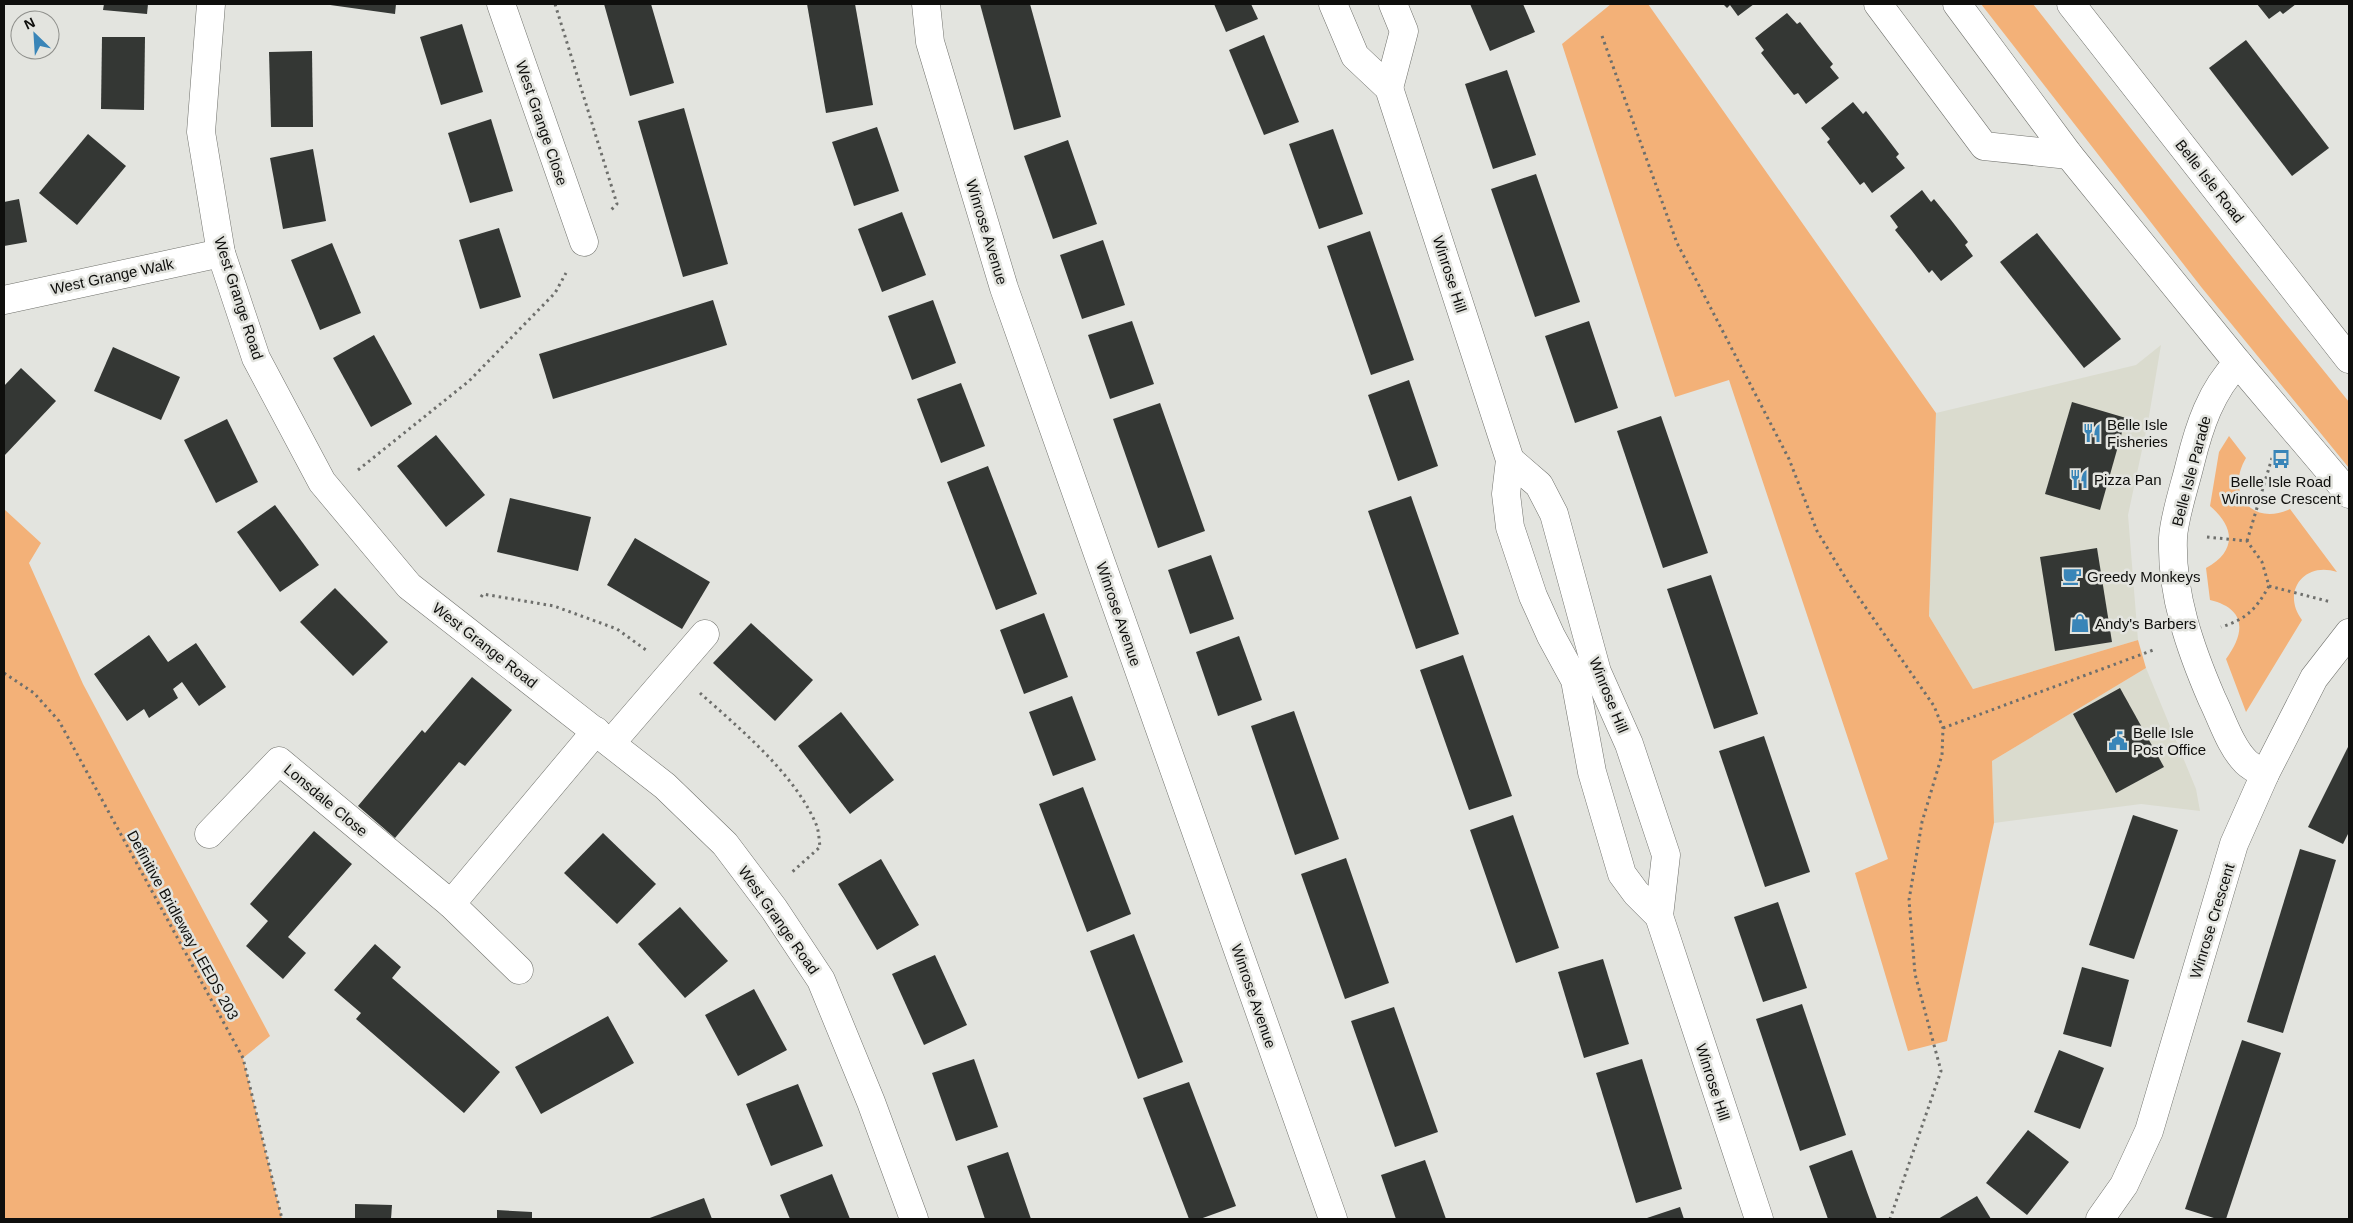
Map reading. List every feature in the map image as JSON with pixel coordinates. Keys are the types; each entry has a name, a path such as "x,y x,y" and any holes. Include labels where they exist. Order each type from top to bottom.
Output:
{"street":[{"name":"West Grange Road","path":"211,4 201,132 221,253 256,358 322,482 409,586 665,786 725,844 774,909 820,980 871,1102 914,1219"},
{"name":"West Grange Close","path":"501,4 584,242"},
{"name":"Winrose Avenue","path":"926,4 930,42 1004,288 1333,1219"},
{"name":"Winrose Hill","path":"1334,4 1356,56 1389,88 1510,460 1506,494 1510,528 1533,596 1551,636 1586,676 1629,744 1666,855 1659,916 1759,1219"},
{"path":"1389,88 1404,31 1393,4"},
{"path":"1878,4 1984,146 2069,155"},
{"path":"1957,4 2069,155 2284,418 2349,494"},
{"name":"Belle Isle Road","path":"2072,4 2349,359"},
{"name":"West Grange Walk","path":"4,300 221,253"},
{"name":"Belle Isle Parade","path":"2238,362 2224,377 2211,399 2194,446 2173,536 2176,592 2188,637 2232,743 2246,763 2266,774"},
{"name":"Winrose Hill","path":"1510,460 1539,485 1554,514 1586,676 1592,772 1622,874 1636,893 1659,916"},
{"name":"Winrose Crescent","path":"2100,1219 2124,1185 2149,1131 2234,844 2266,774 2314,678 2349,633"},
{"path":"451,904 603,737 705,634"},
{"name":"Lonsdale Close","path":"209,834 279,761 451,904 519,970"}],"path":[{"path":"330,492 469,381 555,293 584,242 617,204 555,4"},
{"path":"1602,36 1677,243 1788,459 1817,531 1848,582 1934,706 1944,728 1942,755 1922,822 1909,900 1915,974 1941,1071 1890,1219"},
{"path":"2247,542 2284,418"},
{"path":"1944,728 2188,637 2238,621 2258,606 2269,586 2262,562 2247,542 2218,536 2173,536"},
{"path":"2269,586 2340,604"},
{"name":"Definitive Bridleway LEEDS 203","path":"4,673 34,693 59,721 242,1058 282,1219"}],"shaded area":[{"path":"1611,4 1648,4 1936,413 1929,616 1973,689 2138,640 2146,668 1992,761 1994,823 1947,1041 1908,1051 1855,873 1888,859 1729,380 1675,397 1562,44"},
{"path":"1981,4 2033,4 2349,402 2349,468 2202,288"},
{"path":"2161,345 2148,422 2128,515 2138,640 1973,689 1929,616 1936,413 2136,365"},
{"path":"2229,436 2246,458 2240,471 2239,483 2241,494 2246,503 2254,510 2264,514 2290,509 2337,572 2315,571 2299,581 2294,599 2296,609 2302,620 2246,712 2226,659 2237,640 2239,623 2231,609 2210,600 2206,568 2223,554 2229,539 2228,530 2224,522 2210,506 2219,452"},
{"path":"4,509 41,543 29,563 83,684 270,1036 243,1058 282,1219 4,1219"},
{"path":"2146,668 2196,789 2200,811 2141,804 1994,823 1992,761"}],"building":[{"path":"104,4 148,4 147,14 103,10"},
{"path":"323,4 396,4 395,14"},
{"path":"604,4 651,4 674,83 630,96"},
{"path":"807,4 855,4 873,105 826,113"},
{"path":"980,4 1030,4 1061,117 1014,130"},
{"path":"1214,4 1251,4 1258,19 1226,32"},
{"path":"1470,4 1523,4 1535,32 1490,51"},
{"path":"1723,4 1754,4 1738,16 1730,5 1727,8"},
{"path":"2257,4 2296,4 2283,14 2280,11 2269,19"},
{"path":"1787,13 1797,24 1800,22 1833,64 1830,67 1839,78 1806,104 1798,93 1794,95 1761,53 1764,50 1755,38"},
{"path":"462,24 483,92 441,105 420,37"},
{"path":"1264,35 1299,122 1264,135 1229,50"},
{"path":"102,37 145,37 144,110 101,109"},
{"path":"2246,40 2329,148 2292,176 2209,68"},
{"path":"312,51 313,127 271,127 269,52"},
{"path":"1507,70 1536,155 1493,169 1465,84"},
{"path":"1853,102 1863,114 1866,111 1899,154 1896,157 1905,168 1872,193 1864,182 1860,185 1827,142 1830,139 1821,128"},
{"path":"684,108 728,264 683,277 638,121"},
{"path":"491,119 513,191 470,203 448,133"},
{"path":"877,127 899,191 854,206 832,142"},
{"path":"1333,129 1363,214 1319,229 1289,144"},
{"path":"88,134 126,166 77,225 39,193"},
{"path":"1068,140 1097,224 1053,239 1024,156"},
{"path":"313,149 326,221 283,229 270,158"},
{"path":"1536,174 1580,302 1535,317 1491,189"},
{"path":"1922,190 1931,202 1934,199 1968,242 1965,245 1973,256 1941,281 1932,270 1929,273 1895,230 1898,227 1890,216"},
{"path":"19,199 27,242 4,246 4,202"},
{"path":"902,212 926,275 882,292 858,229"},
{"path":"499,228 521,297 480,309 459,240"},
{"path":"1370,231 1414,360 1371,375 1327,246"},
{"path":"2037,233 2121,339 2084,368 2000,262"},
{"path":"1103,240 1125,305 1082,319 1060,255"},
{"path":"332,243 361,313 320,330 291,260"},
{"path":"713,300 727,345 553,399 539,354"},
{"path":"933,300 956,363 912,380 888,316"},
{"path":"1132,321 1154,384 1110,399 1088,335"},
{"path":"1589,321 1618,408 1575,423 1545,336"},
{"path":"374,335 412,404 371,427 333,358"},
{"path":"113,347 180,377 161,420 94,391"},
{"path":"21,368 56,401 4,456 4,386"},
{"path":"1409,380 1438,466 1398,481 1368,395"},
{"path":"961,383 985,446 941,463 917,399"},
{"path":"2072,402 2126,418 2100,510 2045,494"},
{"path":"1160,403 1205,531 1158,548 1113,419"},
{"path":"1661,416 1708,553 1663,568 1617,431"},
{"path":"227,419 258,482 216,503 184,440"},
{"path":"436,435 485,495 446,527 397,466"},
{"path":"988,466 1037,594 996,610 947,482"},
{"path":"1411,496 1459,634 1416,649 1368,511"},
{"path":"510,498 591,517 578,571 497,552"},
{"path":"275,505 319,565 280,592 237,532"},
{"path":"635,538 710,582 682,629 607,585"},
{"path":"2097,548 2112,642 2055,651 2040,557"},
{"path":"1211,555 1234,619 1190,634 1168,570"},
{"path":"1711,575 1758,714 1714,729 1667,589"},
{"path":"335,588 388,642 353,676 300,622"},
{"path":"1044,613 1068,677 1024,694 1000,630"},
{"path":"751,623 813,680 775,721 713,663"},
{"path":"149,635 168,662 196,643 226,687 199,706 182,682 173,689 178,698 149,718 144,709 127,721 94,674"},
{"path":"1239,636 1262,700 1218,716 1196,652"},
{"path":"1463,655 1512,796 1469,810 1420,670"},
{"path":"472,677 512,710 465,766 459,762 395,838 358,806 422,730 425,733"},
{"name":"Belle Isle Post Office","path":"2120,688 2164,767 2116,793 2073,714"},
{"path":"1072,696 1096,760 1053,776 1029,712"},
{"path":"1294,711 1339,839 1295,855 1251,726"},
{"path":"841,712 894,780 850,814 798,746"},
{"path":"1764,736 1810,872 1765,887 1719,751"},
{"path":"2348,747 2349,832 2343,844 2308,827"},
{"path":"1083,787 1131,914 1087,932 1039,804"},
{"path":"1513,815 1559,948 1516,963 1470,830"},
{"path":"2133,815 2178,830 2134,959 2089,945"},
{"path":"314,831 352,864 288,937 306,953 283,979 246,946 268,921 250,904"},
{"path":"603,833 656,884 617,924 564,873"},
{"path":"2300,849 2336,860 2283,1033 2247,1022"},
{"path":"1346,858 1389,983 1345,999 1301,874"},
{"path":"881,859 919,925 877,950 838,884"},
{"path":"1778,902 1807,988 1763,1002 1734,917"},
{"path":"680,907 728,961 685,998 638,944"},
{"path":"1134,934 1183,1062 1138,1079 1090,951"},
{"path":"375,944 401,967 392,978 500,1072 464,1113 356,1019 361,1013 334,990"},
{"path":"935,955 967,1025 924,1045 892,974"},
{"path":"1603,959 1629,1044 1584,1058 1558,972"},
{"path":"2082,967 2129,980 2111,1047 2063,1034"},
{"path":"754,989 787,1050 738,1076 705,1015"},
{"path":"1802,1004 1846,1135 1800,1151 1756,1019"},
{"path":"1394,1007 1438,1132 1395,1147 1351,1021"},
{"path":"608,1016 634,1063 541,1114 515,1067"},
{"path":"2242,1040 2281,1053 2226,1219 2217,1219 2185,1209"},
{"path":"2059,1050 2104,1068 2080,1129 2034,1112"},
{"path":"974,1059 998,1127 956,1141 932,1073"},
{"path":"1642,1059 1682,1189 1636,1203 1596,1073"},
{"path":"1189,1082 1236,1206 1200,1219 1189,1219 1143,1098"},
{"path":"798,1084 823,1146 771,1166 746,1104"},
{"path":"2028,1130 2069,1162 2027,1215 1986,1183"},
{"path":"1852,1150 1877,1219 1828,1219 1809,1166"},
{"path":"1008,1152 1031,1219 985,1219 967,1166"},
{"path":"1425,1160 1446,1219 1396,1219 1381,1175"},
{"path":"832,1174 850,1219 790,1219 780,1195"},
{"path":"1977,1196 1991,1219 1938,1219"},
{"path":"704,1198 712,1219 647,1219"},
{"path":"355,1204 392,1205 391,1219 355,1219"},
{"path":"1680,1207 1684,1219 1644,1219"},
{"path":"497,1210 532,1212 532,1219 497,1219"}],"place":[{"name":"Belle Isle Fisheries","path":"2092,433"},
{"name":"Belle Isle Road Winrose Crescent","path":"2281,459"},
{"name":"Pizza Pan","path":"2079,479"},
{"name":"Greedy Monkeys","path":"2072,576"},
{"name":"Andy's Barbers","path":"2080,623"},
{"name":"Belle Isle Post Office","path":"2118,741"}]}
